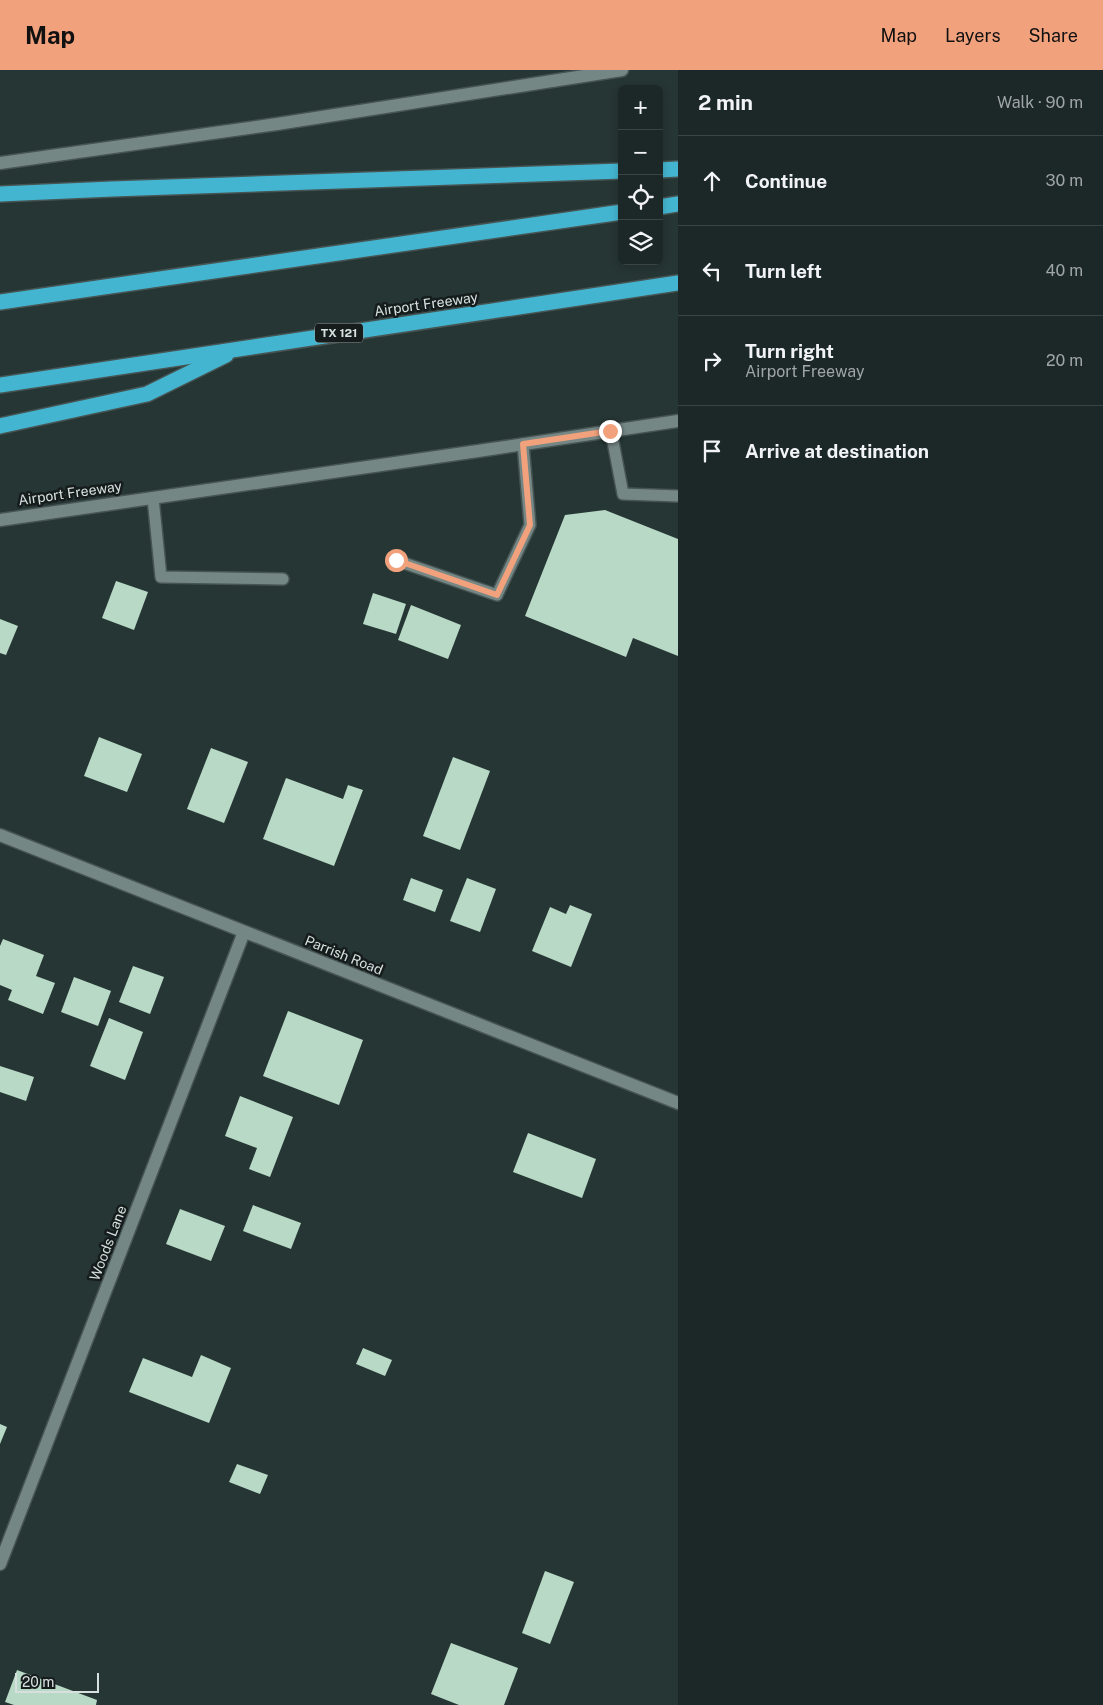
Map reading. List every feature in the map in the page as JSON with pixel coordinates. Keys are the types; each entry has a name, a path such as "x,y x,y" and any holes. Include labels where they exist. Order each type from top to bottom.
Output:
{"highway":[{"path":"663,170 678,169"},
{"path":"0,194 121,188 618,171"},
{"path":"663,206 678,204"},
{"path":"0,302 618,213"},
{"name":"Airport Freeway","path":"0,385 678,283"},
{"path":"0,426 147,394 240,348"}],"street":[{"path":"0,163 277,124 622,70"},
{"name":"Airport Freeway","path":"0,520 678,421"},
{"name":"Parrish Road","path":"0,835 678,1103"},
{"name":"Woods Lane","path":"0,1564 244,932"}],"lane":[{"path":"610,431 623,494 678,496"},
{"path":"396,560 497,595 530,525 523,444"},
{"path":"153,498 161,577 283,579"}],"building":[{"path":"605,510 678,539 678,656 633,638 626,657 525,616 565,515"},
{"path":"116,581 148,592 134,630 102,618"},
{"path":"373,593 406,604 396,634 363,624"},
{"path":"411,605 461,625 448,659 398,640"},
{"path":"0,619 18,626 6,655 0,653"},
{"path":"99,737 142,754 127,792 84,776"},
{"path":"211,748 248,762 224,823 187,809"},
{"path":"453,757 490,771 460,850 423,836"},
{"path":"286,778 343,799 348,785 363,790 334,866 263,839"},
{"path":"411,878 443,890 435,912 403,900"},
{"path":"467,878 496,889 480,932 450,921"},
{"path":"570,905 592,914 571,967 532,951 550,907 566,914"},
{"path":"3,939 44,955 36,976 55,983 43,1014 8,1000 12,990 0,985 0,946"},
{"path":"133,966 164,977 150,1014 119,1002"},
{"path":"74,977 111,991 98,1026 61,1012"},
{"path":"288,1011 363,1040 339,1105 263,1076"},
{"path":"109,1018 143,1032 125,1080 90,1066"},
{"path":"0,1066 34,1077 26,1101 0,1092"},
{"path":"240,1096 293,1117 270,1177 249,1169 257,1148 225,1136"},
{"path":"528,1133 596,1159 582,1198 513,1172"},
{"path":"253,1205 301,1223 291,1249 243,1231"},
{"path":"180,1209 225,1226 211,1261 166,1244"},
{"path":"363,1348 392,1360 385,1376 356,1364"},
{"path":"201,1355 231,1368 209,1423 129,1392 143,1358 192,1377"},
{"path":"0,1424 7,1427 0,1444"},
{"path":"237,1464 268,1475 260,1494 229,1482"},
{"path":"545,1571 574,1582 550,1644 522,1633"},
{"path":"451,1643 518,1668 504,1705 459,1705 431,1694"},
{"path":"17,1670 97,1700 96,1705 14,1705 5,1702"}],"route":[{"path":"396,560 497,595 530,525 523,444 610,431"}]}
